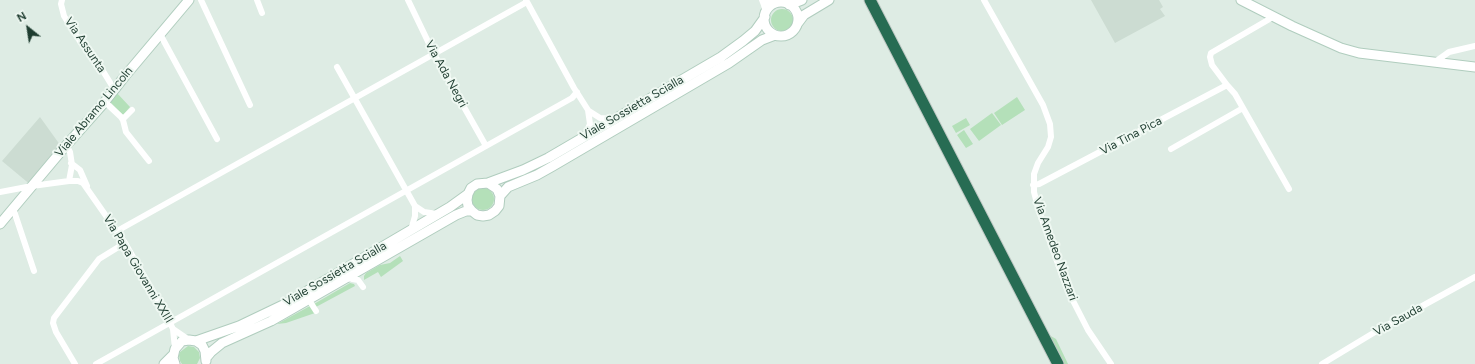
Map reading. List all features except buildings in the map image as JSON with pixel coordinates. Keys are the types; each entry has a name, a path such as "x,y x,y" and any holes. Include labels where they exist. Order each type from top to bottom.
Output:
{"highway":[{"path":"870,0 1058,364"}],"street":[{"name":"Via Assunta","path":"62,0 61,4 67,22 81,43 95,58 114,89"},
{"name":"Viale Abramo Lincoln","path":"0,224 66,145 105,102 114,89 189,0"},
{"path":"201,0 250,105"},
{"path":"257,0 262,13"},
{"name":"Via Ada Negri","path":"408,0 434,54 486,146"},
{"path":"762,0 776,4 782,3 789,5 796,12 798,23"},
{"path":"762,0 764,5 765,23 768,29 775,35"},
{"path":"789,5 802,0"},
{"name":"Viale Sossietta Scialla","path":"205,361 211,352 222,343 272,321 456,215 466,211 472,211 477,215 483,216 492,213 499,206 500,196 508,187 537,175 553,166 728,64 762,40 775,35 781,36 790,33 795,29 804,15 829,0"},
{"name":"Via Amedeo Nazzari","path":"984,0 1043,105 1050,124 1051,137 1048,147 1038,162 1034,174 1033,185 1039,211 1067,290 1088,330 1111,364"},
{"path":"1241,0 1274,17 1347,50 1434,63 1475,67"},
{"path":"117,231 526,1 588,110 590,124 585,136"},
{"name":"Viale Sossietta Scialla","path":"164,364 182,341 193,340 239,326 274,309 438,214 468,194 474,185 488,183 532,166 732,50 755,30 770,8 776,4"},
{"path":"1274,17 1211,53 1210,57 1212,65 1235,94 1289,189"},
{"path":"160,34 218,139"},
{"path":"1434,63 1449,52 1475,46"},
{"path":"337,67 415,206 424,212 438,214"},
{"name":"Via Tina Pica","path":"1033,185 1039,184 1227,85"},
{"path":"96,364 572,98 577,92"},
{"path":"105,102 123,119 126,132 149,161"},
{"path":"1171,148 1243,108"},
{"path":"123,119 132,110"},
{"path":"588,110 600,118 613,119"},
{"path":"0,192 32,186 69,182 72,163 70,152 66,145"},
{"name":"Via Papa Giovanni XXIII","path":"72,163 80,170 89,190"},
{"name":"Via Papa Giovanni XXIII","path":"69,182 78,181 83,183 126,244 173,329 174,352"},
{"path":"488,183 497,189 500,196"},
{"path":"468,194 467,203 472,211"},
{"path":"411,230 415,216 415,206"},
{"path":"13,208 34,271"},
{"path":"75,364 56,332 53,323 54,318 99,259 126,244"},
{"path":"347,278 355,279 362,285 359,276 362,269"},
{"name":"Via Sauda","path":"1322,364 1375,332 1475,277"},
{"path":"309,300 315,310"},
{"name":"Via Papa Giovanni XXIII","path":"173,329 193,340"},
{"name":"Viale Sossietta Scialla","path":"193,340 204,348 205,361"},
{"path":"174,352 175,364"}],"shaded area":[{"path":"1091,0 1159,0 1163,7 1160,9 1165,16 1115,43"},
{"path":"40,117 63,149 32,186 2,161"}],"green space":[{"path":"782,9 790,12 793,20 790,28 782,31 774,28 771,20 774,12"},
{"path":"117,93 130,107 123,115 110,102"},
{"path":"1017,97 1025,110 1002,125 994,113"},
{"path":"992,113 1001,125 979,141 970,129"},
{"path":"966,118 970,125 956,133 952,126"},
{"path":"964,130 973,144 966,148 957,135"},
{"path":"483,188 487,189 493,195 493,203 487,209 483,210 479,209 473,203 472,199 473,195 479,189"},
{"path":"400,256 403,261 381,277 378,272 364,280 366,273 380,265 390,263"},
{"path":"350,283 354,284 355,286 316,307 314,304"},
{"path":"310,306 315,313 286,323 277,324"},
{"path":"1049,335 1056,339 1068,364 1064,364"},
{"path":"188,346 194,347 199,352 200,358 197,364 182,364 180,361 180,352"}]}
